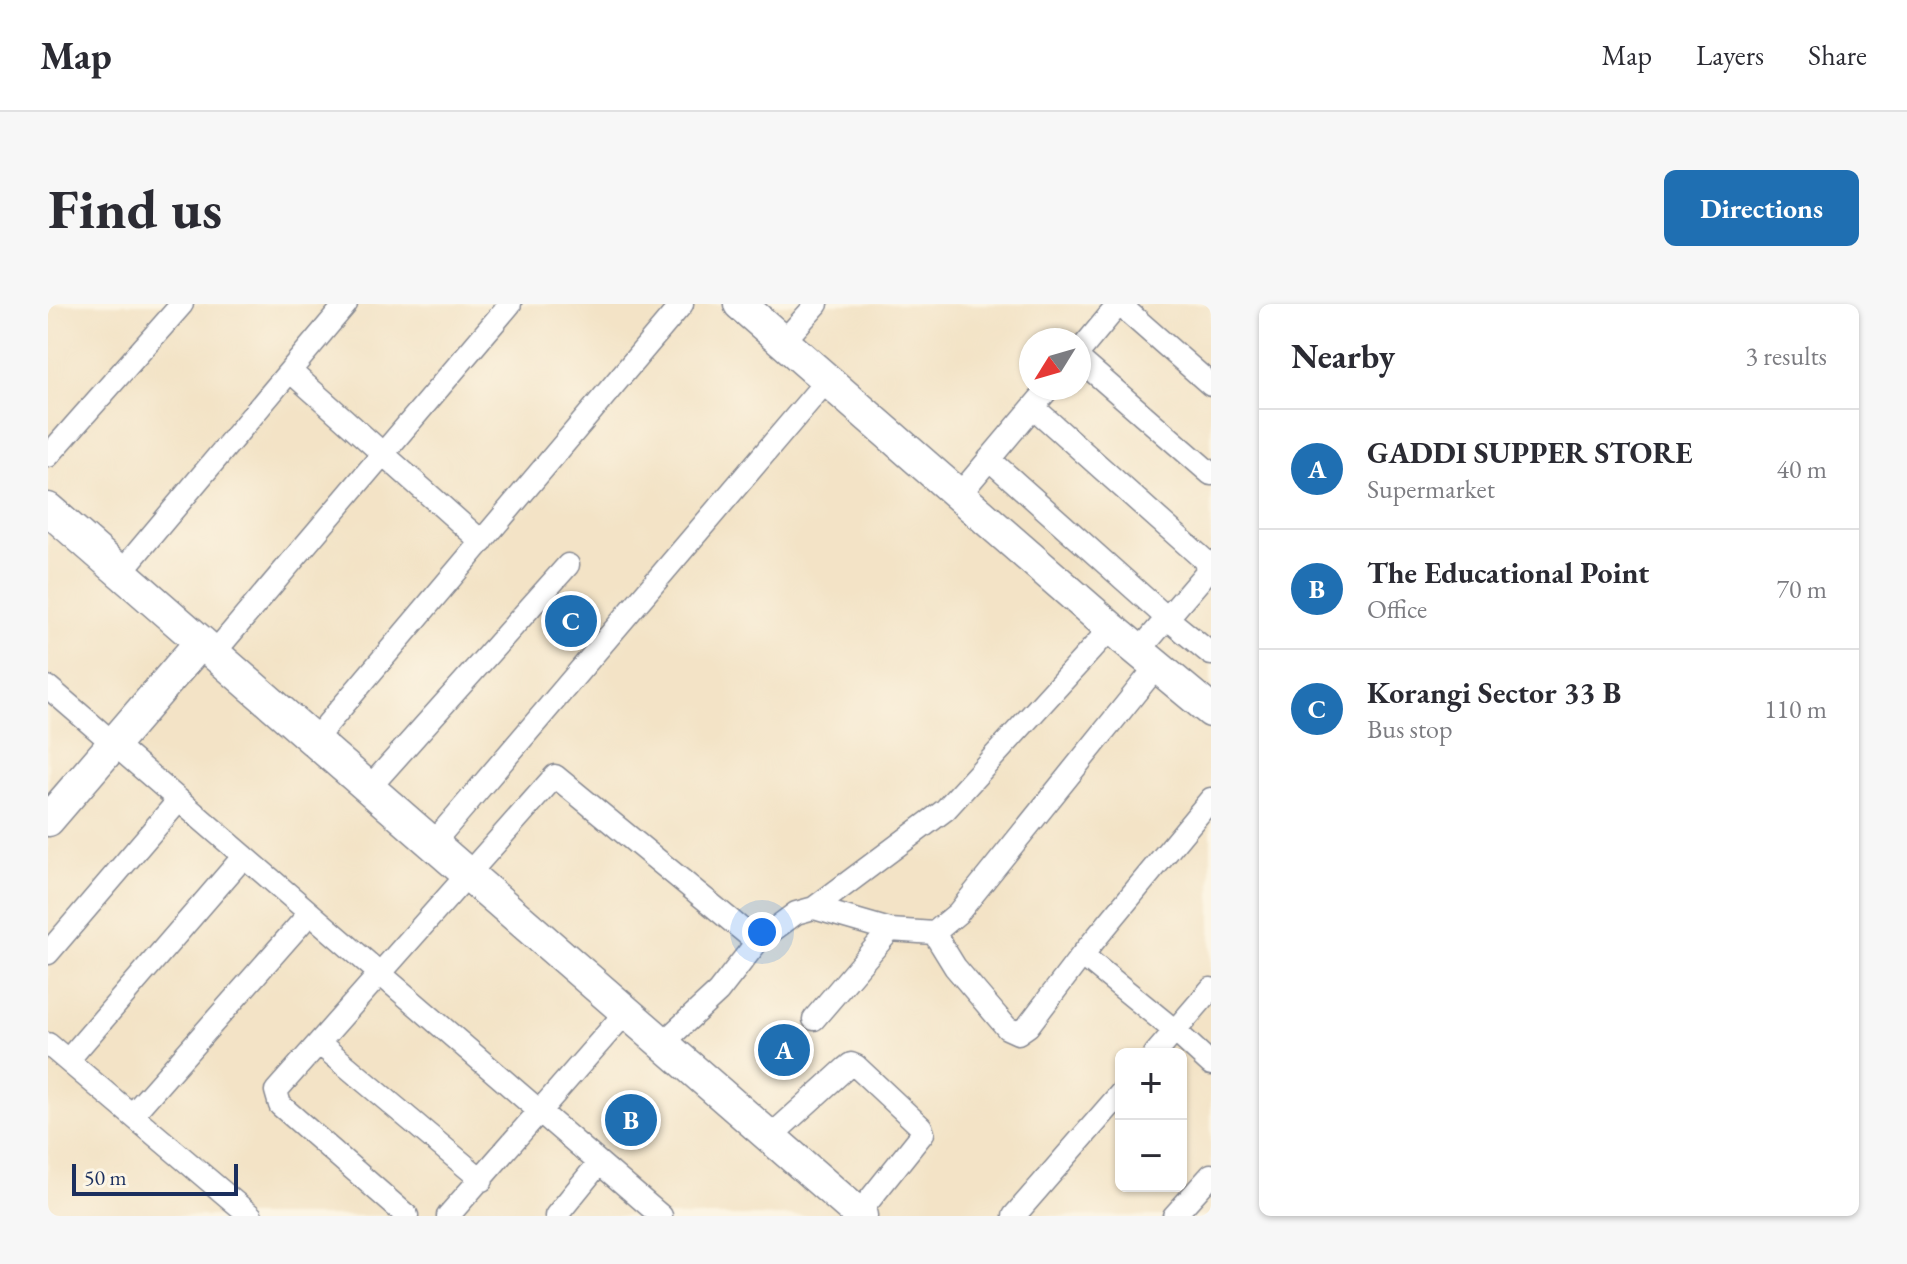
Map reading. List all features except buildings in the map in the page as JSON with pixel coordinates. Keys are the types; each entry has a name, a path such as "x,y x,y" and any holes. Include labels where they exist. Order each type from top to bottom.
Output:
{"street":[{"path":"48,456 182,304"},
{"path":"121,572 346,304"},
{"path":"48,820 113,743 207,647 383,454 510,304"},
{"path":"314,740 682,304"},
{"path":"740,304 1111,628 1211,711"},
{"path":"1091,338 1119,304 1211,385"},
{"path":"783,342 814,305"},
{"path":"1091,369 1211,474"},
{"path":"290,371 482,542"},
{"path":"433,843 827,380"},
{"path":"959,495 1039,400"},
{"path":"814,908 890,930 934,933 958,913 1148,658 1167,618 1211,566 1033,407"},
{"path":"989,459 1211,654"},
{"path":"48,509 860,1215 923,1133 921,1127 851,1064 771,1136"},
{"path":"369,788 568,565"},
{"path":"663,1043 718,992 757,942 796,913 814,908 945,810 1111,628"},
{"path":"48,687 661,1216"},
{"path":"407,1216 280,1105 276,1091 555,776 757,942"},
{"path":"934,933 964,977 1007,1028 1018,1033 1028,1026 1082,955 1211,799"},
{"path":"48,953 179,800"},
{"path":"68,1060 244,856"},
{"path":"132,1115 310,913"},
{"path":"814,1019 890,930"},
{"path":"1082,955 1211,1064"},
{"path":"1160,1048 1211,989"},
{"path":"448,1216 626,1012"},
{"path":"319,1043 482,1180"},
{"path":"48,1044 251,1216"},
{"path":"1014,1216 1115,1100"},
{"path":"556,1216 599,1163"},
{"path":"1174,1216 1211,1175"}],"place":[{"name":"Korangi Sector 33 B","path":"571,621"},
{"name":"GADDI SUPPER STORE","path":"784,1050"},
{"name":"The Educational Point","path":"631,1120"}]}
